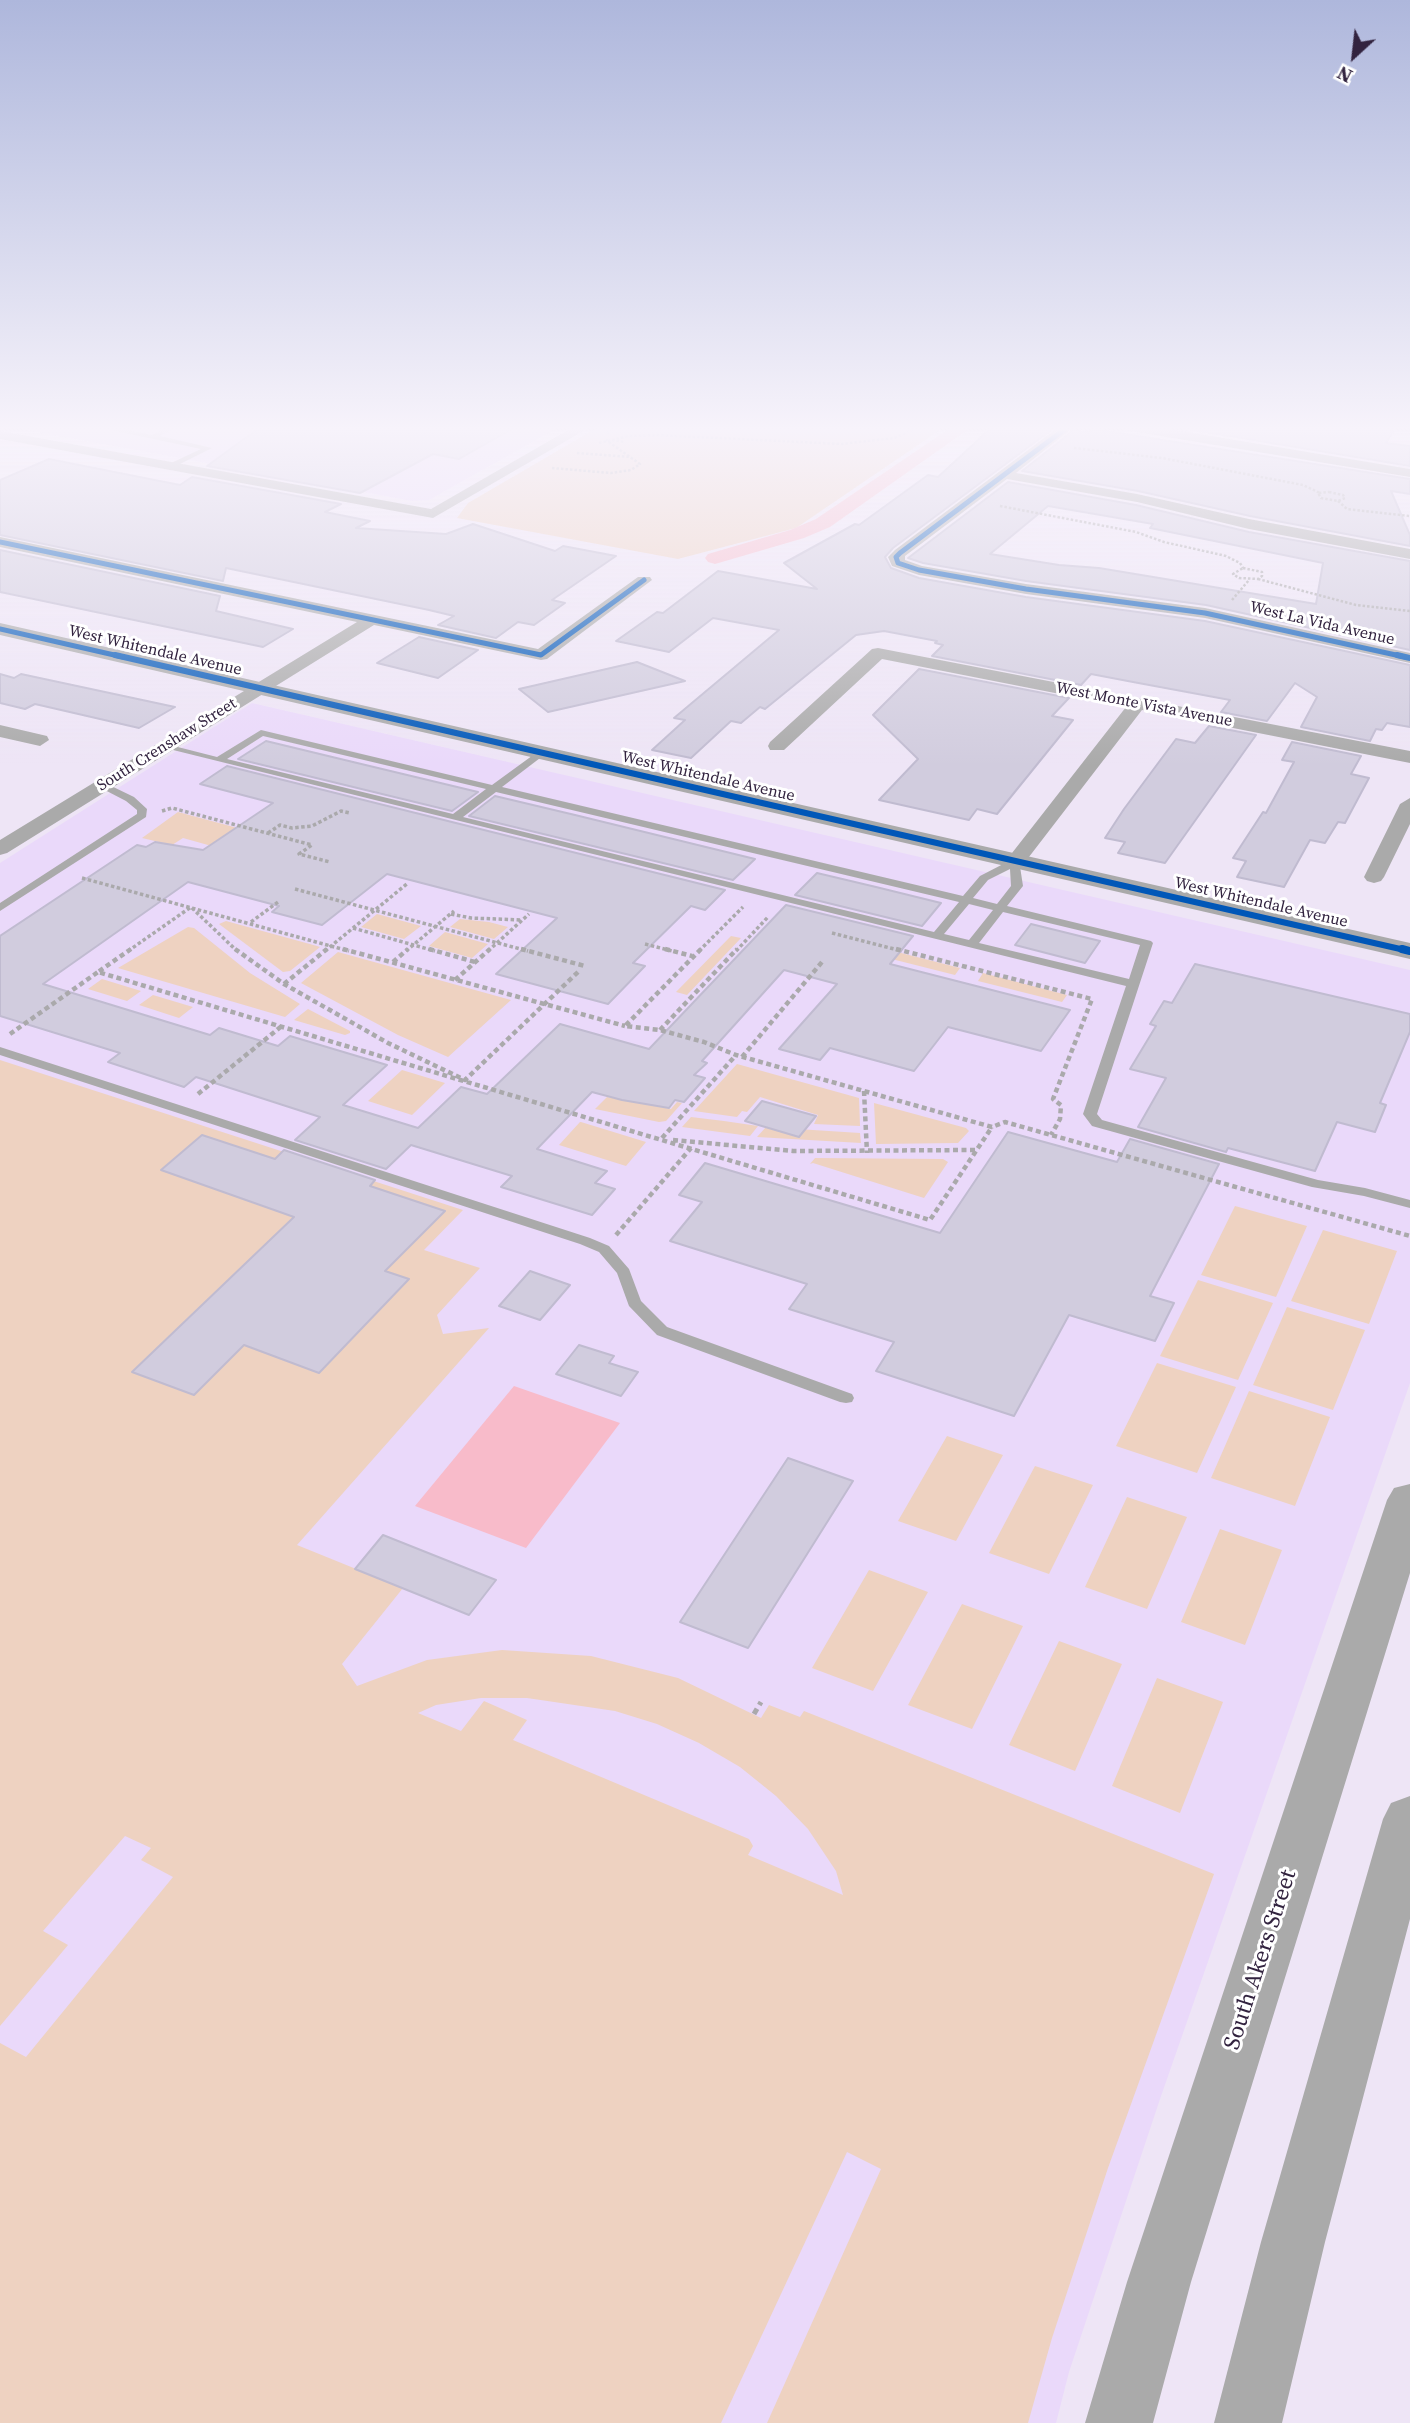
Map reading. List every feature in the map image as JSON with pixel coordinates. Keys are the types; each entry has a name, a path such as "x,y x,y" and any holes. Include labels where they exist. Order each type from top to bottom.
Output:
{"main road":[{"name":"South Akers Street","path":"1119,2423 1159,2282 1410,1500"},
{"path":"1248,2423 1293,2242 1398,1914 1410,1819"}],"street":[{"name":"West La Vida Avenue","path":"919,539 896,557 897,562 919,570 1012,587 1219,616 1410,658"},
{"path":"1330,539 1410,554"},
{"path":"0,542 541,655 644,580"},
{"name":"South Crenshaw Street","path":"0,849 371,620"},
{"name":"West Whitendale Avenue","path":"0,629 1410,951"},
{"name":"West Monte Vista Avenue","path":"777,746 878,653 1410,757"},
{"path":"1015,862 1137,704"},
{"path":"0,730 40,740"},
{"path":"1374,877 1410,804"}],"lane":[{"path":"219,760 261,733 1147,943 1090,1114 1097,1123 1317,1184 1365,1192 1410,1204"},
{"path":"166,747 1133,984"},
{"path":"455,818 540,753"},
{"path":"0,908 142,815 142,809 130,799 103,785"},
{"path":"937,936 984,878 1015,862 1017,886 972,944"},
{"path":"0,1051 604,1249 624,1272 634,1303 662,1331 846,1398"}],"path":[{"path":"1156,539 1226,556 1240,563 1243,568"},
{"path":"1258,579 1262,572 1243,568 1233,574 1356,605 1410,611"},
{"path":"1231,602 1250,579"},
{"path":"142,815 172,808 312,845 299,854 330,862"},
{"path":"267,833 280,825 303,828 321,824 341,811 350,814"},
{"path":"82,877 625,1026 660,1030 705,1042 739,1056 992,1127"},
{"path":"284,984 408,883"},
{"path":"295,889 585,966"},
{"path":"251,922 278,902"},
{"path":"8,1035 191,907"},
{"path":"191,907 226,943 284,984 388,1043 465,1080"},
{"path":"740,910 749,912"},
{"path":"392,963 452,912 471,919 522,920"},
{"path":"454,980 529,914"},
{"path":"660,1030 768,917 759,914"},
{"path":"625,1026 726,923"},
{"path":"353,928 475,962"},
{"path":"822,930 1092,999 1053,1099 1061,1105 1060,1119 1050,1135"},
{"path":"645,944 693,956"},
{"path":"662,1138 822,962"},
{"path":"98,972 284,1025 930,1220 992,1127 1005,1122 1410,1236"},
{"path":"465,1080 578,972"},
{"path":"178,1110 284,1025"},
{"path":"864,1091 867,1153"},
{"path":"662,1138 793,1152 976,1150"},
{"path":"604,1249 691,1148"},
{"path":"754,1714 761,1702"}],"shaded area":[{"path":"571,539 754,539 678,559"},
{"path":"252,703 1410,970 1410,1383 1160,2099 1069,2372 1056,2423 0,2423 0,863"},
{"path":"178,812 260,834 233,852 183,838 172,845 142,838"},
{"path":"377,914 421,926 404,939 361,927"},
{"path":"460,919 508,927 494,939 450,927"},
{"path":"226,921 320,947 290,971 283,972 219,924"},
{"path":"188,927 194,928 250,973 300,1004 285,1017 118,968"},
{"path":"445,932 488,944 472,958 429,946"},
{"path":"731,936 741,938 687,995 676,992"},
{"path":"854,941 960,968 955,975 848,948"},
{"path":"338,952 511,1000 448,1057 398,1035 301,983"},
{"path":"983,973 1067,995 1062,1002 978,981"},
{"path":"102,979 141,991 127,1001 88,989"},
{"path":"153,995 193,1007 179,1018 139,1005"},
{"path":"308,1009 350,1033 345,1035 294,1020"},
{"path":"0,1060 463,1210 424,1250 480,1268 437,1315 443,1334 489,1328 297,1545 403,1588 342,1664 357,1686 427,1660 502,1650 591,1656 678,1678 761,1718 769,1705 800,1717 804,1711 1214,1874 1108,2168 1052,2338 1028,2423 767,2423 881,2169 847,2152 721,2423 0,2423 0,2043 26,2057 173,1877 141,1860 151,1848 125,1836 43,1931 68,1945 0,2026","holes":["481,1698 527,1698 615,1711 657,1724 699,1743 740,1767 776,1796 808,1829 836,1871 843,1895 748,1855 753,1846 749,1839 513,1740 527,1720 484,1701 461,1731 418,1713 436,1705"]},
{"path":"737,1064 859,1098 860,1126 814,1124 818,1115 760,1097 747,1112 742,1111 737,1117 694,1111"},
{"path":"402,1070 445,1083 412,1115 368,1101"},
{"path":"607,1097 671,1109 677,1102 682,1103 666,1121 659,1122 595,1109"},
{"path":"874,1103 969,1131 958,1143 876,1144"},
{"path":"691,1117 758,1126 750,1136 682,1127"},
{"path":"580,1122 646,1142 626,1166 559,1145"},
{"path":"766,1127 860,1133 861,1143 757,1137"},
{"path":"815,1158 943,1159 948,1162 924,1198 810,1164"},
{"path":"1235,1206 1307,1226 1276,1297 1201,1275"},
{"path":"1323,1230 1397,1251 1369,1324 1291,1301"},
{"path":"1198,1280 1273,1303 1238,1380 1160,1356"},
{"path":"1287,1307 1365,1330 1333,1410 1253,1385"},
{"path":"1157,1363 1236,1387 1197,1473 1116,1446"},
{"path":"514,1386 620,1423 526,1548 415,1506"},
{"path":"1249,1391 1330,1417 1295,1506 1211,1478"},
{"path":"947,1436 1003,1455 956,1541 898,1521"},
{"path":"1035,1466 1093,1485 1049,1574 989,1553"},
{"path":"1127,1497 1187,1517 1147,1609 1085,1587"},
{"path":"1220,1529 1282,1550 1245,1645 1181,1622"},
{"path":"869,1570 928,1592 873,1691 812,1668"},
{"path":"962,1604 1023,1626 972,1729 908,1705"},
{"path":"1059,1641 1122,1664 1075,1771 1009,1745"},
{"path":"1157,1678 1223,1702 1180,1813 1112,1786"}],"building":[{"path":"20,539 519,539 555,551 563,546 616,556 552,600 565,603 534,625 518,622 496,638 438,625 454,616 429,610 226,568 223,581"},
{"path":"828,539 905,539 885,557 891,568 919,578 1026,597 1205,621 1410,665 1410,727 1387,723 1382,730 1376,729 1370,741 1301,727 1317,697 1295,683 1267,721 1221,712 1230,700 1091,674 1081,685 932,656 943,645 935,643 937,641 884,631 856,635 765,709 760,707 741,723 731,721 691,758 652,750 685,720 674,718 779,630 713,618 669,652 616,641 657,612 663,613 718,571 817,589 784,563"},
{"path":"933,539 1008,539 990,554 1059,565 1099,568 1316,604 1323,563 1205,539 1288,539 1410,561 1410,650 1206,605 1026,581 908,558"},
{"path":"1373,539 1410,539 1410,546"},
{"path":"0,550 220,596 216,611 293,629 263,647 0,592"},
{"path":"419,637 478,650 438,678 377,663"},
{"path":"637,662 685,681 548,712 519,689"},
{"path":"919,669 1069,698 1052,716 1073,720 997,814 977,809 969,820 879,800 918,759 873,715"},
{"path":"0,674 14,678 21,674 175,707 139,728 35,704 25,709 0,703"},
{"path":"1209,726 1256,735 1165,863 1118,853 1125,842 1105,838 1124,809 1176,739 1195,743"},
{"path":"266,741 478,792 452,811 238,759"},
{"path":"1292,742 1361,756 1351,774 1369,778 1345,823 1338,822 1325,843 1310,840 1284,887 1237,877 1246,861 1233,858 1263,812 1266,813 1294,762 1282,760"},
{"path":"227,766 725,890 705,910 691,906 633,963 645,966 608,1004 496,974 557,918 387,874 322,925 272,912 279,906 188,882 43,984 210,1035 219,1028 278,1046 290,1036 387,1065 343,1105 418,1128 461,1087 487,1094 560,1024 649,1049 786,905 913,936 890,964 1070,1010 1041,1051 948,1027 914,1071 830,1048 820,1060 779,1049 837,984 784,970 702,1061 707,1063 694,1075 705,1078 684,1102 675,1100 669,1108 592,1092 537,1149 607,1171 595,1183 615,1189 592,1215 501,1187 512,1176 411,1145 386,1169 295,1140 320,1117 196,1077 184,1087 108,1062 120,1053 0,1016 0,936 137,845 146,847 155,842 203,850 273,803 200,784"},
{"path":"495,796 755,859 733,880 469,816"},
{"path":"817,873 941,903 922,926 795,895"},
{"path":"1031,924 1100,941 1085,963 1015,945"},
{"path":"1195,964 1410,1014 1410,1032 1380,1103 1386,1105 1375,1132 1337,1122 1315,1171 1228,1148 1226,1152 1138,1127 1166,1078 1130,1069 1156,1026 1150,1024 1164,1001 1172,1003"},
{"path":"762,1101 816,1116 799,1137 745,1121"},
{"path":"1008,1132 1117,1162 1130,1139 1219,1164 1150,1296 1174,1303 1155,1341 1069,1315 1014,1416 876,1371 894,1342 789,1309 807,1284 670,1241 702,1202 679,1195 705,1163 940,1233"},
{"path":"202,1135 275,1159 284,1150 375,1180 370,1186 445,1211 385,1271 409,1279 319,1373 244,1345 194,1395 132,1372 294,1217 161,1170"},
{"path":"530,1271 570,1285 540,1320 499,1306"},
{"path":"579,1345 614,1356 609,1363 638,1372 621,1396 556,1374"},
{"path":"788,1458 853,1481 748,1648 680,1622"},
{"path":"383,1535 496,1580 469,1615 355,1569"}],"waterway":[{"path":"715,558 780,539"}],"cycle path":[{"path":"919,539 896,557 898,563 919,570 1026,589 1205,613 1410,658"},
{"path":"0,542 541,655 644,580"},
{"path":"0,629 1410,951"}]}
